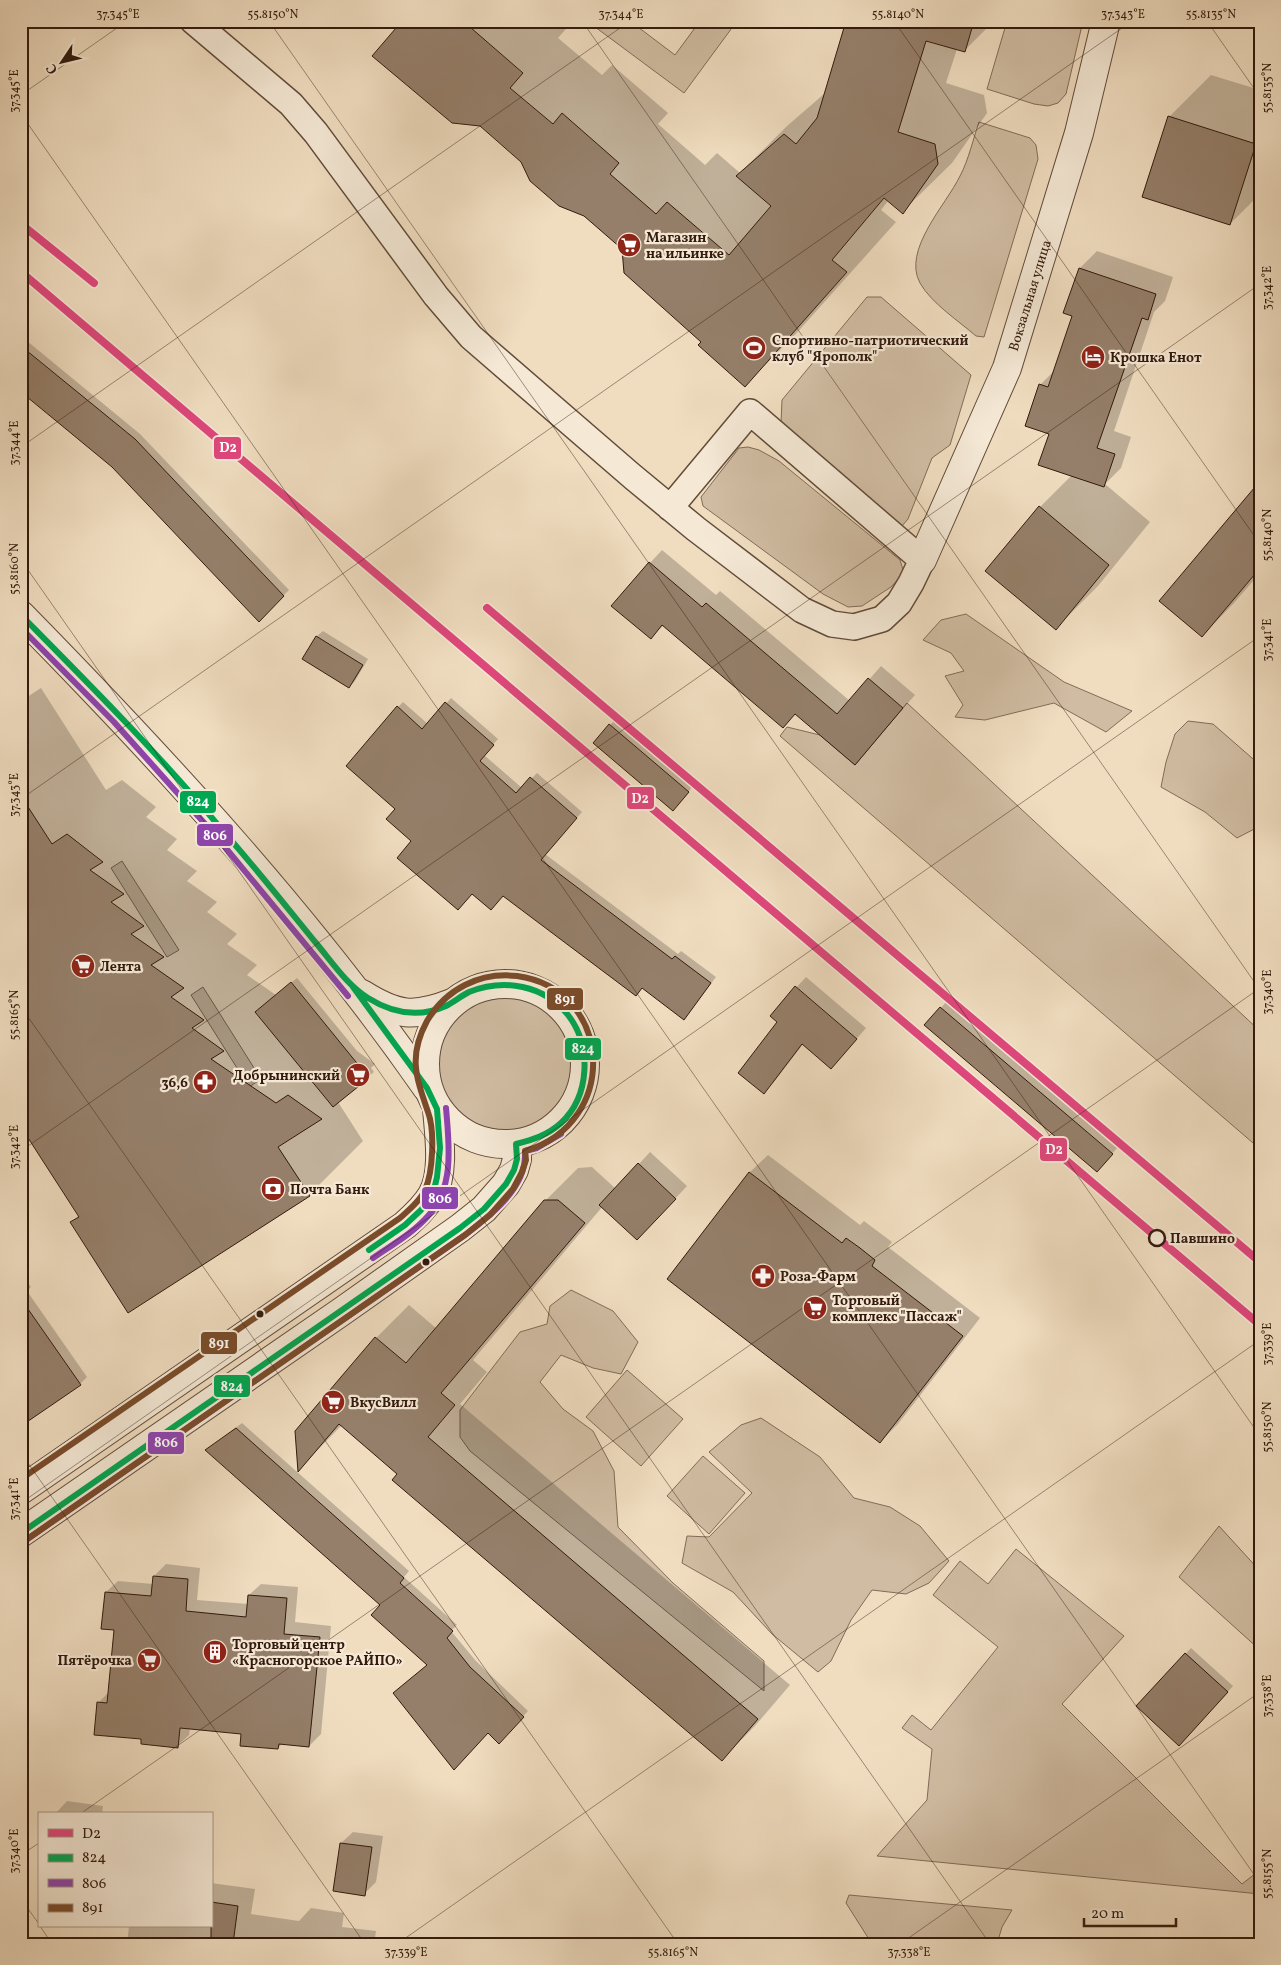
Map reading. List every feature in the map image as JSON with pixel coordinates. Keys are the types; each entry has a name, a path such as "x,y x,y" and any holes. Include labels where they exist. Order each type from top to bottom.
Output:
{"street":[{"path":"193,21 294,108 316,133 436,296 471,337 670,508 802,610 832,624 854,627 882,619 899,603 922,560 750,412 670,508"},
{"name":"Вокзальная улица","path":"922,560 1006,368 1079,133 1106,21"},
{"path":"21,615 120,716 222,829 355,990 432,1099 461,1132 478,1140 497,1145 516,1144 533,1140 546,1134 570,1112 580,1095 585,1076 585,1056 581,1037 572,1020 559,1005 543,993 525,986 505,984 486,986 468,992 452,1003 439,1017 430,1034 425,1053 424,1072 432,1099 440,1148 433,1194 421,1210 411,1220 210,1361 21,1490"},
{"path":"355,990 383,1008 408,1013 432,1011 452,1003"},
{"path":"21,1533 460,1228 484,1208 506,1184 514,1170 517,1159 516,1144"}],"shaded area":[{"path":"587,21 630,21 675,55 700,21 737,21 684,93"},
{"path":"1007,21 1083,21 1066,94 1058,103 1048,106 1034,104 987,89"},
{"path":"979,122 1030,138 1036,145 1038,159 984,337 976,336 938,305 920,283 916,270 921,242 936,214 954,188 968,156"},
{"path":"867,297 881,297 971,375 950,445 932,458 908,519 902,526 781,423 782,400"},
{"path":"748,447 759,450 779,461 900,560 904,573 891,587 862,606 848,607 823,594 703,506 701,497 739,448"},
{"path":"966,614 1064,682 1132,711 1106,732 1054,703 985,720 955,717 963,705 945,676 964,671 951,653 923,640 941,620"},
{"path":"907,703 1260,1031 1260,1149 780,736 787,727 820,735 855,765"},
{"path":"1188,721 1213,724 1260,765 1260,826 1237,838 1205,812 1161,787 1166,762 1175,734"},
{"path":"122,861 179,950 167,957 111,868"},
{"path":"203,987 261,1079 249,1087 191,995"},
{"path":"504,997 530,1002 552,1017 567,1039 572,1065 567,1091 552,1113 530,1128 504,1133 478,1128 456,1113 441,1091 436,1065 441,1039 456,1017 478,1002"},
{"path":"571,1290 613,1311 638,1342 621,1374 593,1368 561,1355 540,1382 563,1409 593,1431 614,1471 618,1527 673,1583 764,1661 764,1691 470,1451 460,1437 460,1410 520,1332 547,1324 550,1306"},
{"path":"627,1370 683,1419 641,1466 586,1417"},
{"path":"761,1418 820,1457 854,1498 890,1507 920,1526 949,1561 929,1583 906,1594 872,1590 851,1620 831,1661 818,1672 772,1634 733,1592 682,1563 687,1536 709,1537 752,1493 709,1452 741,1425"},
{"path":"703,1456 745,1493 709,1534 667,1496"},
{"path":"1219,1526 1260,1571 1260,1650 1179,1577"},
{"path":"1016,1549 1124,1636 1062,1704 1242,1884 1260,1870 1260,1894 877,1856 927,1800 932,1749 902,1728 912,1715 931,1730 998,1647 933,1595 960,1561 988,1584"},
{"path":"849,1895 1012,1910 1002,1927 997,1944 872,1944 846,1903"}],"building":[{"path":"402,21 463,21 523,73 510,88 553,124 562,113 619,163 610,174 656,214 667,202 729,255 771,206 736,176 784,134 796,144 817,118 846,21 974,21 965,52 926,41 898,132 935,144 938,164 903,214 884,198 832,260 847,272 745,387 698,345 701,342 624,273 622,249 584,216 559,206 530,181 521,162 480,126 452,123 372,56"},
{"path":"1168,116 1256,144 1230,225 1142,197"},
{"name":"Крошка Енот","path":"1079,268 1156,294 1148,320 1142,318 1097,448 1115,454 1104,487 1038,465 1049,434 1025,426 1039,384 1048,387 1072,316 1063,313"},
{"path":"21,346 135,439 284,596 259,622 112,467 21,392"},
{"path":"1260,481 1260,568 1202,637 1159,601"},
{"path":"1039,506 1109,565 1056,630 985,571"},
{"path":"649,562 702,607 706,603 837,714 868,678 903,708 855,765 795,714 783,728 662,625 651,639 611,606"},
{"path":"316,636 363,665 349,688 302,659"},
{"path":"445,702 494,745 480,761 516,793 530,777 577,818 541,860 672,959 675,956 711,983 684,1020 642,988 636,996 503,896 491,910 472,894 458,910 397,858 411,841 386,819 395,809 346,766 397,706 422,729"},
{"path":"609,724 689,792 673,811 593,743"},
{"path":"21,796 52,844 67,834 103,862 90,870 124,894 111,902 144,926 131,934 164,957 151,965 184,988 171,997 204,1020 192,1028 224,1051 211,1059 276,1103 288,1095 322,1119 278,1147 310,1196 128,1313 70,1222 79,1217 21,1127"},
{"path":"291,982 369,1078 333,1107 255,1012"},
{"path":"795,986 857,1039 831,1069 802,1044 764,1094 738,1073 777,1022 770,1016"},
{"path":"940,1007 1113,1154 1097,1172 924,1025"},
{"path":"638,1163 676,1199 637,1240 599,1205"},
{"name":"Торговый комплекс \"Пассаж\"","path":"749,1172 842,1243 846,1238 860,1248 875,1260 872,1266 963,1336 880,1443 667,1279"},
{"path":"544,1200 558,1200 585,1223 441,1393 455,1405 428,1437 758,1719 722,1761 392,1480 397,1474 339,1424 298,1472 295,1431 375,1337 406,1363"},
{"path":"21,1299 81,1385 21,1426"},
{"path":"236,1428 404,1578 400,1583 453,1631 447,1638 470,1667 524,1717 499,1744 488,1733 454,1770 393,1693 427,1665 371,1615 380,1605 205,1450"},
{"name":"Торговый центр «Красногорское РАЙПО»","path":"153,1576 188,1579 186,1611 246,1617 248,1595 287,1598 284,1634 320,1637 309,1747 279,1744 278,1749 240,1746 241,1734 180,1728 178,1748 141,1744 141,1739 94,1735 97,1702 107,1703 114,1630 101,1629 105,1592 151,1596"},
{"path":"1185,1653 1228,1692 1179,1746 1136,1706"},
{"path":"340,1843 372,1847 365,1896 333,1891"},
{"path":"212,1902 238,1906 233,1944 211,1944"}],"transit line":[{"name":"D2","path":"21,224 94,283"},
{"name":"D2","path":"21,272 1260,1325"},
{"name":"D2","path":"487,608 1260,1262"},
{"name":"824","path":"21,615 175,775 258,872 340,973 360,993 387,1007 416,1013 436,1010 469,992 482,988 496,985 523,987 547,997 568,1015 576,1027 584,1056 582,1085 578,1099 571,1112 551,1131 534,1139 516,1144 517,1159 514,1170 506,1184 484,1209 460,1228 21,1533"},
{"name":"806","path":"21,628 114,722 215,835 348,996"},
{"name":"891","path":"21,1479 411,1209 423,1194 428,1182 432,1140 430,1120 417,1077 417,1045 427,1021 434,1010 448,996 459,988 477,980 510,975 549,986 572,1005 587,1030 593,1058 590,1087 578,1114 556,1136 525,1151 526,1160 513,1189 490,1215 465,1235 26,1540"},
{"name":"824","path":"353,987 427,1088 437,1109 440,1148 433,1194 421,1210 405,1225 369,1250"},
{"name":"806","path":"373,1258 416,1228 437,1205 443,1192 448,1165 449,1150 446,1108"},
{"name":"806","path":"26,1540 465,1235 496,1209 514,1188 521,1176 525,1151 537,1148 561,1134"}],"place":[{"name":"Магазин на ильинке","path":"629,245"},
{"name":"Спортивно-патриотический клуб \"Ярополк\"","path":"754,348"},
{"name":"Крошка Енот","path":"1093,357"},
{"name":"Лента","path":"83,966"},
{"name":"Добрынинский","path":"358,1075"},
{"name":"36,6","path":"205,1082"},
{"name":"Почта Банк","path":"273,1189"},
{"name":"Павшино","path":"1157,1238"},
{"name":"Роза-Фарм","path":"763,1276"},
{"name":"Торговый комплекс \"Пассаж\"","path":"815,1308"},
{"name":"ВкусВилл","path":"333,1402"},
{"name":"Торговый центр «Красногорское РАЙПО»","path":"215,1652"},
{"name":"Пятёрочка","path":"149,1660"}]}
